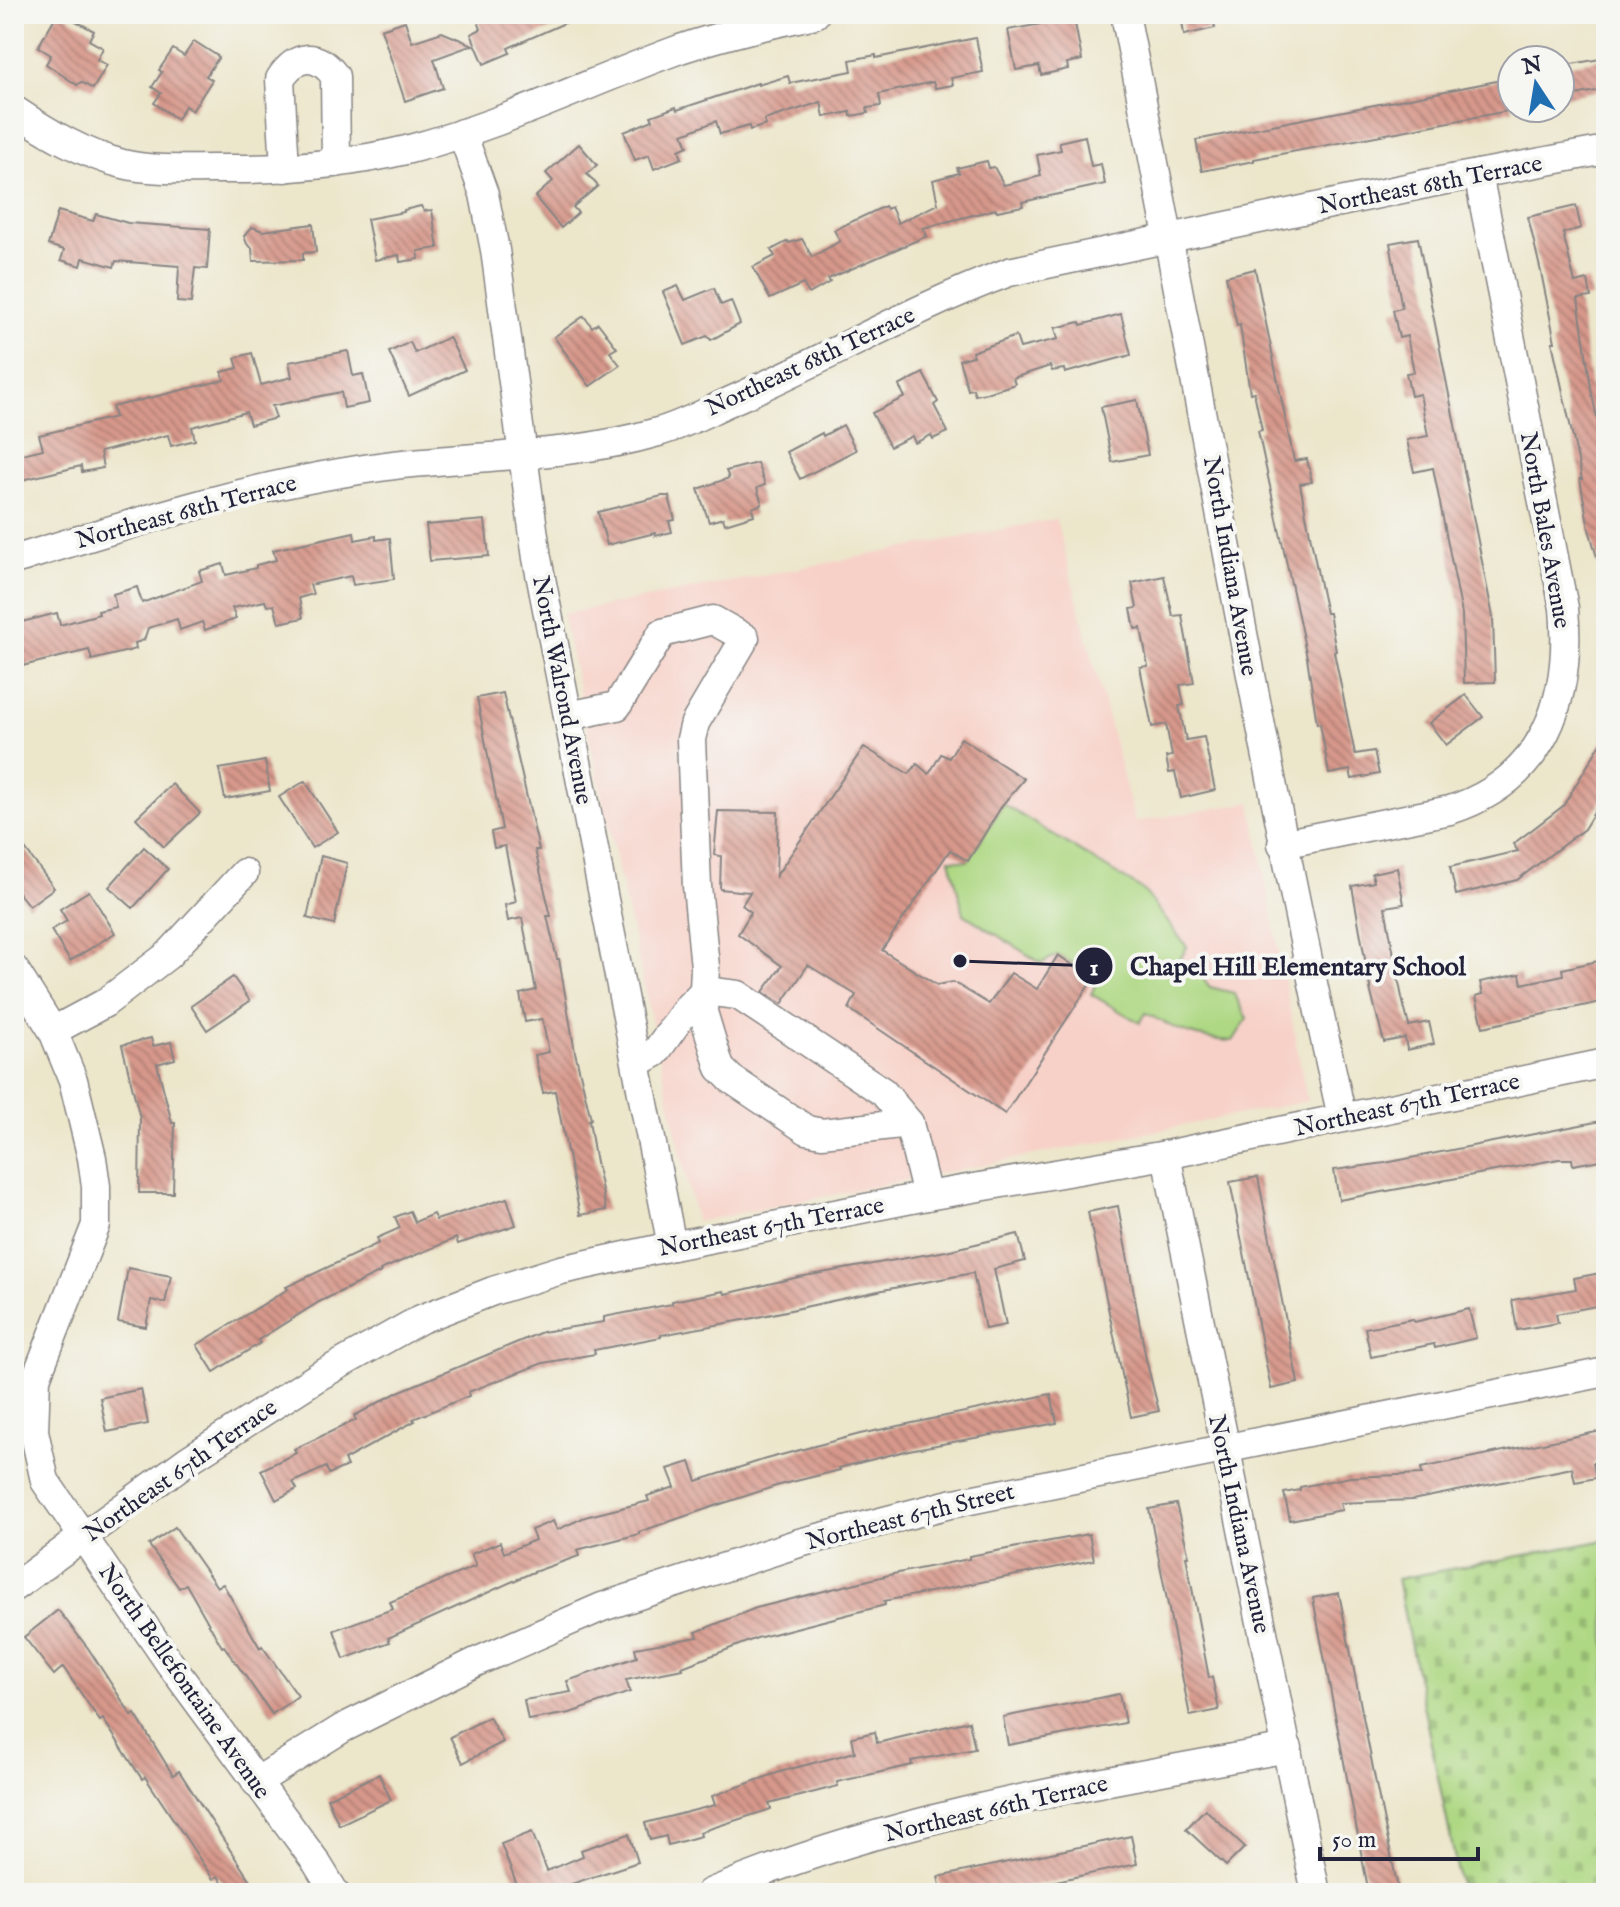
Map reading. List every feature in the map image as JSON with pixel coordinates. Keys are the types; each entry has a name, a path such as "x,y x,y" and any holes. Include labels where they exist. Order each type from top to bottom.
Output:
{"street":[{"path":"14,110 71,144 124,164 154,168 285,168 336,163 406,150 462,133 681,49 739,30 815,14"},
{"name":"North Indiana Avenue","path":"1125,14 1170,237 1282,844 1342,1117"},
{"path":"285,168 280,79 288,67 300,60 314,59 326,65 335,76 336,163"},
{"name":"North Walrond Avenue","path":"462,133 484,194 495,250 537,558 672,1246"},
{"name":"Northeast 68th Terrace","path":"14,560 280,483 396,465 522,456 582,448 659,432 802,369 948,295 1009,272 1606,150"},
{"name":"North Bales Avenue","path":"1282,844 1450,810 1476,801 1500,787 1521,769 1538,746 1559,694 1567,637 1564,608 1478,174"},
{"path":"568,716 617,706 662,633 713,620 745,638 695,723 691,739 697,886 705,967 703,1012 720,1068 731,1079 807,1130 822,1133 909,1123"},
{"path":"53,1031 105,1003 168,955 244,873"},
{"name":"North Bellefontaine Avenue","path":"14,969 53,1031 73,1080 96,1186 96,1225 36,1378 34,1431 45,1481 60,1507 316,1862 335,1893"},
{"path":"637,1063 655,1053 688,1007 704,991"},
{"path":"704,991 738,995 883,1092 909,1123 927,1196"},
{"name":"Northeast 67th Terrace","path":"14,1587 253,1417 421,1319 493,1291 561,1270 672,1246 927,1196 1166,1155 1606,1063"},
{"name":"North Indiana Avenue","path":"1166,1155 1223,1448 1316,1893"},
{"name":"Northeast 67th Street","path":"256,1782 343,1728 476,1662 616,1602 785,1547 899,1516 1606,1372"},
{"name":"Northeast 66th Terrace","path":"710,1893 834,1847 999,1804 1288,1748"}],"shaded area":[{"path":"1056,519 1135,822 1251,802 1307,1101 696,1222 562,614"}],"green space":[{"path":"1003,804 1144,891 1187,947 1172,974 1197,970 1210,987 1234,993 1247,1019 1233,1041 1188,1033 1146,1013 1140,1023 1091,994 1099,978 1058,955 1041,963 964,914 950,859 968,861"},
{"path":"1606,1540 1606,1893 1462,1893 1397,1579"}],"building":[{"path":"57,14 63,14 94,31 89,40 103,48 97,60 107,65 93,89 81,82 77,85 46,64 51,55 38,47"},
{"path":"489,14 585,14 508,48 510,53 484,64 471,34 481,29 477,19"},
{"path":"1181,14 1212,14 1215,28 1184,35"},
{"path":"1074,18 1082,60 1067,63 1068,69 1041,75 1039,66 1016,70 1008,30"},
{"path":"405,21 412,42 442,32 473,45 434,59 443,88 405,101 381,29"},
{"path":"976,38 983,72 951,78 953,85 935,88 933,82 879,94 881,106 867,108 868,113 851,116 850,112 824,117 821,102 764,120 766,125 750,130 749,126 720,134 716,121 683,134 688,146 679,150 682,158 654,169 649,155 635,160 624,132 653,120 651,116 758,83 788,76 790,83 852,71 850,60 876,55 876,58"},
{"path":"194,41 219,57 206,76 212,80 192,111 185,106 177,119 154,103 161,93 152,87 173,49 184,56"},
{"path":"1606,58 1606,89 1576,95 1576,63"},
{"path":"1496,81 1496,113 1254,161 1202,171 1196,140"},
{"path":"1085,136 1091,166 1101,164 1105,184 923,228 927,236 828,279 830,282 809,294 803,284 770,299 753,267 775,256 771,250 788,241 802,239 812,257 840,241 834,230 885,206 887,209 891,207 898,223 938,204 933,180 959,173 957,168 987,161 989,168 994,167 1004,185 1041,176 1037,155 1061,150 1059,142"},
{"path":"579,144 597,165 587,174 598,186 573,207 578,213 561,228 535,197 553,181 546,173"},
{"path":"421,206 424,211 432,210 438,248 418,251 419,259 400,262 399,255 375,260 367,219"},
{"path":"1576,206 1581,228 1563,233 1575,283 1588,280 1591,297 1578,299 1592,395 1606,457 1606,564 1599,565 1589,529 1582,479 1528,217"},
{"path":"58,211 93,221 96,214 128,223 210,229 207,269 195,268 191,303 177,302 179,266 116,261 114,267 83,258 81,266 61,260 64,250 48,245"},
{"path":"313,224 316,252 303,253 303,260 253,261 252,248 244,236 252,227 263,231"},
{"path":"1418,238 1493,617 1495,682 1464,683 1462,614 1433,468 1414,472 1407,440 1428,436 1420,394 1411,396 1406,373 1414,372 1407,336 1399,338 1393,310 1402,308 1390,243"},
{"path":"1255,269 1294,461 1307,459 1312,482 1300,484 1326,613 1329,613 1355,754 1374,751 1379,774 1352,779 1350,770 1329,774 1258,431 1262,430 1254,392 1250,393 1240,325 1237,326 1226,276"},
{"path":"678,286 685,300 714,288 721,305 731,301 740,324 711,340 707,336 685,345 663,292"},
{"path":"1121,314 1131,355 1065,373 1064,369 1052,371 1050,366 1013,378 1015,384 986,393 975,395 973,389 968,390 959,360 973,356 972,352 1016,336 1020,348 1058,339 1055,328 1080,322 1081,325"},
{"path":"584,316 592,327 598,323 617,348 610,352 620,365 590,386 554,337"},
{"path":"449,337 465,370 409,396 389,352 410,342 415,353"},
{"path":"348,351 353,376 363,374 369,403 344,408 341,392 272,406 276,418 250,425 246,412 192,427 195,440 171,446 168,435 100,452 103,468 82,472 81,466 14,482 14,456 43,449 39,435 115,417 112,407 224,380 222,372 238,368 235,358 252,353 261,385 292,377 289,362"},
{"path":"923,373 938,402 934,405 948,432 933,439 931,435 915,443 912,436 890,447 872,413 905,397 899,386"},
{"path":"1137,400 1148,455 1112,462 1101,407"},
{"path":"843,425 856,450 800,479 786,452"},
{"path":"757,463 765,485 757,488 762,504 752,508 754,515 725,524 723,518 709,522 698,489 729,478 726,471"},
{"path":"669,496 675,520 669,521 672,532 607,545 598,512"},
{"path":"485,520 489,556 430,561 426,525"},
{"path":"354,532 355,540 376,536 376,540 390,538 394,579 353,585 351,576 310,585 313,594 299,598 303,618 279,623 274,605 267,606 265,601 232,608 236,619 205,630 202,622 180,630 177,619 148,628 144,640 135,643 136,649 92,660 89,650 14,668 14,624 57,613 60,625 99,614 98,611 116,607 113,594 137,587 142,603 202,581 199,571 223,564 226,575 256,568 256,565 276,560 273,550"},
{"path":"1164,576 1173,616 1182,615 1194,683 1180,685 1184,705 1179,706 1186,740 1204,737 1215,790 1181,798 1175,772 1169,773 1166,757 1172,756 1166,724 1152,727 1140,667 1148,666 1141,628 1135,629 1131,609 1137,608 1132,583"},
{"path":"503,693 539,850 535,850 551,916 547,916 559,959 606,1210 580,1215 555,1091 543,1093 536,1061 535,1055 549,1052 542,1019 525,1022 520,994 536,990 522,918 508,921 505,905 516,902 505,846 494,848 491,832 502,829 477,698"},
{"path":"1466,695 1483,717 1446,745 1429,723"},
{"path":"1606,735 1606,793 1584,829 1517,880 1456,895 1450,867 1518,851 1513,844 1563,806"},
{"path":"961,738 1024,779 1003,804 968,861 950,850 882,950 937,985 953,982 989,1004 1011,973 1037,989 1058,955 1093,979 1005,1114 849,1009 856,995 808,965 782,1004 763,992 782,966 738,934 751,912 742,905 750,892 720,889 721,856 714,855 718,811 778,812 776,876 864,747 909,774 917,764 929,774 941,754 949,758"},
{"path":"265,761 270,791 225,799 219,769"},
{"path":"305,781 338,832 312,848 279,797"},
{"path":"172,784 200,813 164,847 136,818"},
{"path":"14,834 54,888 29,906 14,887"},
{"path":"144,847 168,869 133,908 109,887"},
{"path":"321,856 347,863 334,925 307,918"},
{"path":"1397,868 1404,904 1385,907 1402,998 1409,1026 1429,1022 1434,1044 1407,1050 1405,1038 1384,1042 1371,993 1352,886 1374,882 1372,873"},
{"path":"89,891 115,933 70,961 51,930 67,921 60,909"},
{"path":"1598,961 1606,1001 1483,1027 1476,996 1483,994 1480,982 1520,974 1522,984 1563,975 1562,969"},
{"path":"233,977 250,1001 207,1030 191,1006"},
{"path":"151,1038 153,1046 171,1042 175,1059 157,1064 172,1123 175,1123 173,1193 139,1193 140,1118 122,1045"},
{"path":"1606,1120 1606,1159 1573,1165 1572,1159 1559,1159 1339,1200 1334,1170"},
{"path":"1258,1177 1298,1383 1271,1389 1230,1182"},
{"path":"507,1198 516,1225 458,1244 456,1238 380,1270 319,1302 214,1372 197,1345 288,1289 286,1287 379,1243 377,1238 400,1228 395,1217 410,1211 415,1222 433,1214 436,1220"},
{"path":"1118,1206 1146,1359 1159,1411 1131,1417 1088,1212"},
{"path":"1018,1234 1025,1261 994,1269 1006,1325 985,1329 973,1273 883,1290 661,1335 594,1350 595,1354 543,1363 468,1392 469,1396 413,1419 415,1421 344,1460 347,1466 329,1474 326,1467 293,1482 297,1489 276,1500 261,1470 296,1453 294,1449 356,1420 354,1416 398,1392 542,1332 604,1322 604,1317 672,1304 672,1301 724,1291 725,1294"},
{"path":"128,1268 171,1276 165,1303 151,1300 146,1327 118,1322"},
{"path":"1606,1272 1606,1304 1556,1314 1558,1323 1517,1330 1512,1300 1576,1289 1574,1278"},
{"path":"1469,1309 1476,1338 1435,1348 1434,1344 1371,1357 1365,1328 1413,1319 1414,1322"},
{"path":"141,1389 148,1424 107,1432 100,1398"},
{"path":"1051,1394 1057,1423 909,1450 839,1468 712,1507 639,1534 577,1550 579,1556 531,1573 388,1638 390,1642 344,1659 334,1630 393,1609 390,1602 476,1566 471,1554 500,1542 504,1553 535,1540 531,1530 553,1521 557,1530 585,1517 649,1501 647,1496 675,1487 668,1469 690,1462 697,1481 860,1434"},
{"path":"1606,1430 1606,1460 1593,1463 1596,1478 1575,1482 1572,1468 1412,1500 1340,1503 1342,1510 1290,1520 1284,1493 1300,1490 1300,1487 1350,1477 1422,1474 1421,1468"},
{"path":"1176,1504 1189,1556 1186,1556 1209,1678 1212,1677 1219,1710 1190,1716 1149,1509"},
{"path":"175,1527 217,1587 223,1584 260,1648 262,1646 298,1696 272,1714 222,1647 186,1584 179,1588 149,1545"},
{"path":"1089,1534 1094,1560 884,1601 885,1605 757,1638 683,1669 626,1680 630,1692 570,1713 528,1720 524,1700 571,1692 567,1681 637,1657 635,1648 698,1637 696,1632 756,1608 893,1574 969,1559 969,1556"},
{"path":"1339,1593 1399,1893 1369,1893 1364,1868 1313,1598"},
{"path":"58,1610 88,1648 132,1716 135,1714 173,1775 179,1771 258,1893 228,1893 218,1876 213,1879 145,1777 142,1779 103,1719 100,1721 63,1667 54,1675 24,1637"},
{"path":"1119,1694 1125,1723 1008,1745 1003,1717"},
{"path":"489,1717 503,1742 463,1763 450,1737"},
{"path":"969,1721 975,1749 911,1761 912,1765 837,1782 838,1786 769,1804 771,1809 700,1832 701,1836 668,1845 666,1836 650,1840 645,1823 715,1805 712,1796 783,1771 855,1752 852,1737 875,1732 877,1743"},
{"path":"379,1774 391,1800 339,1825 327,1798"},
{"path":"1205,1809 1245,1847 1226,1866 1186,1829"},
{"path":"532,1832 547,1871 583,1856 581,1850 629,1834 638,1862 571,1884 575,1893 520,1893 501,1844"},
{"path":"1131,1836 1137,1864 999,1893 942,1893 938,1877"}],"place":[{"name":"Chapel Hill Elementary School","path":"960,961"}]}
